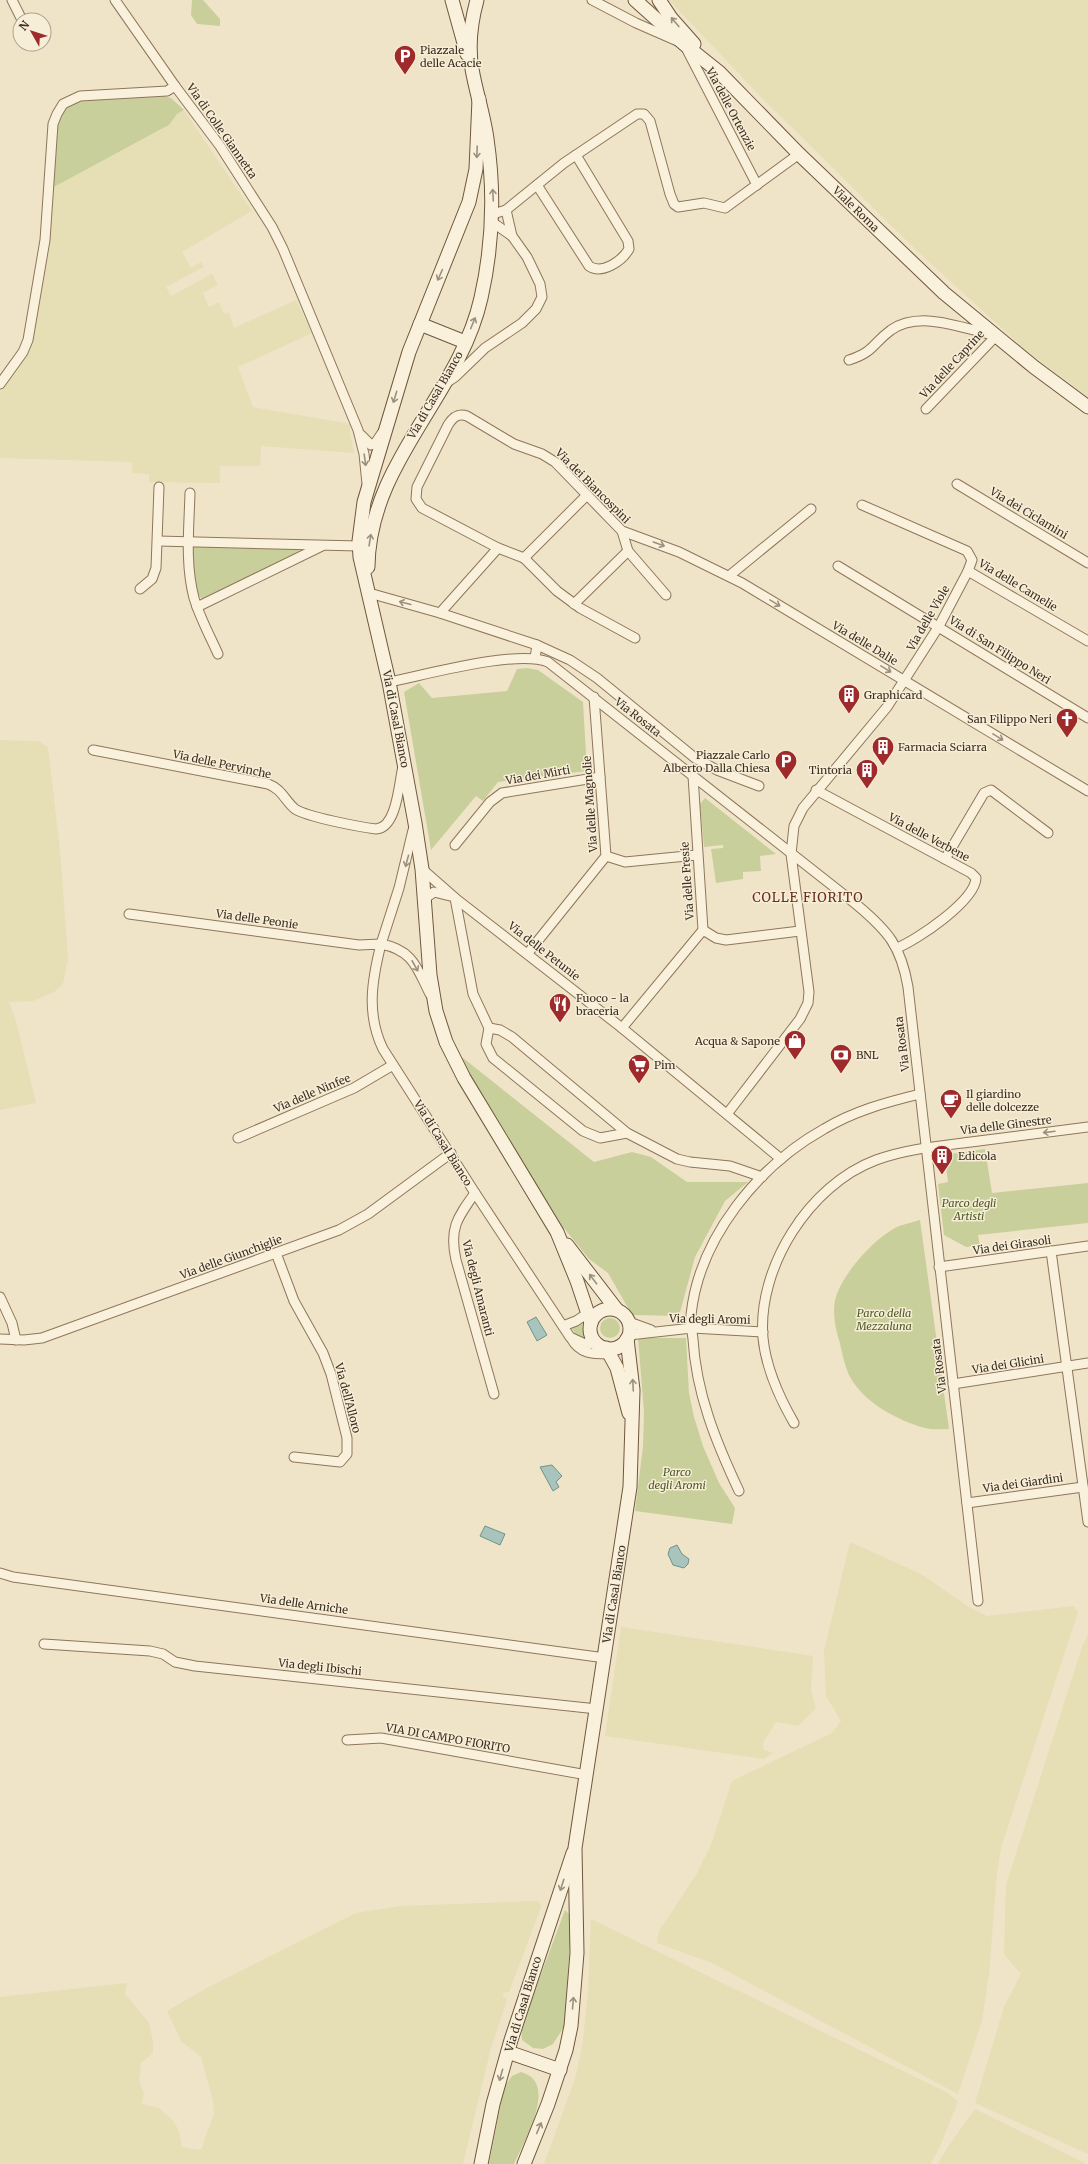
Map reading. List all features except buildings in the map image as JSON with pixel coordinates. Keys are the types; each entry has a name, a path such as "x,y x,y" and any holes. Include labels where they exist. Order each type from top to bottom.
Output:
{"main road":[{"path":"452,0 456,22 472,69"},
{"name":"Via di Casal Bianco","path":"369,593 369,551 379,501 402,453 444,384 465,342 481,299 492,218 489,151 472,69 471,41 477,0"},
{"name":"Viale Roma","path":"635,0 684,44 719,72 799,154 944,293 1044,375 1088,407"},
{"path":"659,0 671,18 719,72"},
{"name":"Via di Casal Bianco","path":"479,99 476,169 470,202 409,352 368,489 362,514 359,546 389,682 415,823 422,869 423,905 433,999 442,1033 454,1060 557,1232 589,1318"},
{"path":"420,324 465,342"},
{"path":"557,1232 617,1310 622,1312 629,1332 620,1346 604,1349"},
{"path":"617,1310 601,1310 589,1318 591,1335 604,1349 616,1368 632,1424"},
{"name":"Via di Casal Bianco","path":"481,2164 493,2104 508,2052 551,1915 575,1848 630,1487 632,1371 629,1332"},
{"name":"Via di Casal Bianco","path":"524,2164 546,2112 566,2050 571,2026 577,1953 575,1848"},
{"path":"508,2052 560,2070"}],"street":[{"path":"12,0 18,12"},
{"path":"115,0 176,86"},
{"path":"592,0 636,23 684,44"},
{"name":"Via delle Ortenzie","path":"684,44 757,185"},
{"name":"Via di Colle Giannetta","path":"0,384 23,352 28,340 44,246 51,137 54,119 58,110 67,102 80,96 167,91 176,86 220,146 272,227 358,430 364,454 368,489"},
{"path":"444,384 455,377 490,344 522,323 541,301 542,288 534,270 512,236 492,218 506,210 576,155 634,115 642,113 650,121 670,194 675,206 704,203 725,208 799,154"},
{"path":"537,186 590,266 596,270 602,269 622,258 629,250 628,241 576,155"},
{"path":"506,210 512,236"},
{"path":"849,360 870,351 886,334 898,326 914,321 930,321 996,336"},
{"name":"Via delle Caprine","path":"926,409 996,336"},
{"name":"Via dei Biancospini","path":"498,548 422,508 416,499 417,487 452,419 459,415 467,416 514,444 548,457 561,468 622,531 628,551 666,595"},
{"name":"Via di Colle Giannetta","path":"358,430 366,442 371,444 376,442 385,429"},
{"name":"Via dei Ciclamini","path":"957,484 1088,563"},
{"path":"140,589 156,572 159,487"},
{"path":"190,493 188,542 190,575 197,607 218,654"},
{"path":"524,558 587,495"},
{"name":"Via delle Camelie","path":"862,505 967,551 972,560 968,571 1088,641"},
{"path":"729,576 811,508"},
{"name":"Via delle Dalie","path":"622,531 679,552 729,576 905,680 1088,791"},
{"path":"158,541 359,546"},
{"path":"197,607 324,545"},
{"path":"440,613 498,548 524,558 557,591 574,604 591,616 635,638"},
{"path":"574,604 628,551"},
{"name":"Via di San Filippo Neri","path":"838,566 939,626 1088,718"},
{"name":"Via delle Viole","path":"727,1114 800,1019 807,1007 809,995 791,854 796,820 816,790 876,722 905,680 939,626 968,571"},
{"name":"Via Rosata","path":"369,593 440,613 537,645 570,660 597,678 695,758 717,770 759,786"},
{"path":"535,658 537,645"},
{"name":"Via Rosata","path":"389,682 501,660 535,658 552,665 872,918 897,948 904,968 908,987 978,1601"},
{"name":"Via delle Magnolie","path":"528,953 606,856 594,697"},
{"name":"Via delle Pervinche","path":"93,750 268,784 278,789 290,804 302,812 376,829 385,827 391,820 404,761"},
{"name":"Via delle Fresie","path":"622,1028 703,930 693,776"},
{"name":"Via dei Mirti","path":"455,845 490,802 502,793 600,777"},
{"name":"Via delle Verbene","path":"816,790 945,859 976,878 975,884 962,901 922,935 897,948"},
{"path":"945,859 984,792 991,790 1048,833"},
{"name":"Via di Casal Bianco","path":"415,823 399,888 381,944 373,982 372,1011 380,1043 475,1193 576,1347 584,1352 604,1349"},
{"path":"606,856 625,862 697,855"},
{"name":"Via delle Petunie","path":"422,869 455,898 528,953 622,1028 781,1159"},
{"path":"423,905 428,896 434,892 455,898 473,994 489,1028 486,1044 493,1058 583,1131 600,1138 627,1133"},
{"name":"Via delle Peonie","path":"129,914 358,945 381,944"},
{"path":"703,930 716,938 726,940 800,931"},
{"name":"Via di Casal Bianco","path":"381,944 400,950 410,957 433,999"},
{"path":"489,1028 500,1030 512,1036 627,1133 677,1159 690,1162 730,1166 762,1177"},
{"name":"Via delle Ninfee","path":"238,1138 354,1088 393,1065"},
{"path":"739,1491 720,1450 707,1416 697,1379 691,1316 694,1297 704,1262 727,1220 762,1177 781,1159 807,1139 836,1122 876,1106 920,1094"},
{"name":"Via delle Ginestre","path":"794,1423 773,1379 764,1347 763,1332 768,1288 774,1265 791,1233 808,1210 836,1184 860,1168 886,1157 926,1148 1088,1127"},
{"name":"Via delle Giunchiglie","path":"0,1339 16,1340 42,1338 334,1232 356,1221 451,1153"},
{"name":"Via degli Amaranti","path":"475,1193 456,1222 453,1240 456,1260 494,1394"},
{"name":"Via dei Girasoli","path":"939,1267 1088,1246"},
{"path":"1052,1251 1088,1522"},
{"name":"Via dell'Alloro","path":"276,1253 294,1301 328,1364 347,1438 347,1454 340,1462 294,1457"},
{"path":"0,1297 12,1323 16,1340"},
{"path":"563,1326 589,1318"},
{"name":"Via degli Aromi","path":"629,1332 692,1328 763,1332"},
{"path":"570,1337 583,1343 604,1349"},
{"name":"Via dei Glicini","path":"953,1384 1088,1363"},
{"name":"Via dei Giardini","path":"967,1503 1083,1487"},
{"name":"Via delle Arniche","path":"0,1573 605,1658"},
{"name":"Via degli Ibischi","path":"44,1644 150,1650 163,1654 176,1662 195,1666 597,1709"},
{"name":"VIA DI CAMPO FIORITO","path":"347,1740 381,1738 587,1775"}],"shaded area":[{"path":"669,0 1088,0 1088,397 1027,351 916,250 760,96"},
{"path":"184,110 252,211 182,252 191,268 201,262 204,267 166,287 171,296 212,274 218,285 203,293 209,307 219,302 224,314 229,313 234,328 296,300 312,333 238,367 253,407 350,424 350,433 354,453 261,446 260,466 220,466 220,483 149,482 149,474 132,473 132,462 0,458 0,392 28,352 31,344 50,244 52,188 169,125 177,114"},
{"path":"0,740 38,741 48,747 60,850 68,959 63,984 54,992 33,1001 9,1002 16,1021 36,1103 0,1110"},
{"path":"850,1542 921,1574 969,1607 987,1616 1074,1606 1078,1612 1001,1848 997,1873 989,1974 982,2021 958,2094 712,1963 657,1943 659,1931 696,1875 711,1845 732,1781 832,1733 841,1721 826,1696 824,1651"},
{"path":"621,1627 813,1656 811,1691 816,1708 798,1726 776,1722 764,1741 763,1749 773,1753 764,1759 605,1736"},
{"path":"1088,1635 1088,2154 975,2103 1004,2007 1021,1974 1004,1954 1006,1885 1082,1647"},
{"path":"539,1901 541,1907 509,1992 503,1993 503,1996 507,2000 491,2048 463,2164 0,2164 0,1997 127,1983 125,1994 149,2023 153,2041 153,2053 141,2063 139,2081 144,2093 142,2104 159,2108 174,2122 179,2131 182,2147 201,2150 214,2113 213,2101 201,2057 181,2041 167,2011 205,1989 356,1913 400,1906"},
{"path":"591,1919 948,2093 958,2102 938,2151 930,2164 544,2164 575,2079 583,2041 588,1991"},
{"path":"975,2109 1087,2164 938,2164 947,2148"}],"green space":[{"path":"192,0 203,0 220,19 220,26 197,24 191,15"},
{"path":"164,96 171,98 184,110 177,114 169,125 52,188 56,125 63,108 77,100"},
{"path":"196,543 297,547 299,551 202,599 198,595 193,571 192,547"},
{"path":"527,668 538,670 583,702 587,771 498,782 483,801 476,796 431,850 404,692 419,683 432,698 507,691 517,669"},
{"path":"705,798 776,854 760,856 761,871 743,872 743,879 716,883 711,849 723,848 723,845 704,847 700,804"},
{"path":"458,1054 594,1162 632,1152 651,1157 687,1182 748,1182 725,1201 695,1257 679,1316 632,1315 608,1273 589,1259 563,1227 496,1120"},
{"name":"Parco degli Artisti","path":"985,1149 992,1193 1088,1183 1088,1223 978,1235 980,1246 966,1247 944,1235 938,1184 948,1182 946,1167 937,1168 935,1156"},
{"name":"Parco della Mezzaluna","path":"920,1220 949,1429 928,1429 914,1425 881,1409 863,1394 855,1385 847,1371 837,1334 834,1314 836,1295 850,1271 864,1253 882,1237 899,1226"},
{"path":"610,1318 617,1321 620,1328 617,1335 610,1338 603,1335 600,1328 603,1321"},
{"path":"584,1321 590,1340 576,1335 572,1328"},
{"name":"Parco degli Aromi","path":"638,1338 686,1338 689,1393 694,1417 703,1446 719,1483 735,1508 732,1524 635,1511 643,1446 644,1412"},
{"path":"565,1910 569,1914 571,1929 564,2027 553,2044 543,2049 533,2048 522,2040 521,2028"},
{"path":"521,2072 532,2078 538,2088 536,2114 514,2164 489,2164 504,2087 512,2076"}],"water":[{"path":"536,1317 547,1335 537,1341 527,1322"},
{"path":"552,1465 562,1476 556,1482 559,1487 553,1491 540,1467"},
{"path":"485,1526 505,1534 500,1545 480,1536"},
{"path":"677,1545 682,1554 689,1559 688,1564 684,1568 673,1565 668,1554 670,1548"}],"place":[{"name":"Piazzale delle Acacie","path":"405,76"},
{"name":"Graphicard","path":"849,714"},
{"name":"San Filippo Neri","path":"1067,738"},
{"name":"Farmacia Sciarra","path":"883,766"},
{"name":"Piazzale Carlo Alberto Dalla Chiesa","path":"786,780"},
{"name":"Tintoria","path":"867,790"},
{"name":"Fuoco - la braceria","path":"560,1024"},
{"name":"Acqua & Sapone","path":"795,1060"},
{"name":"BNL","path":"841,1074"},
{"name":"Pim","path":"639,1084"},
{"name":"Il giardino delle dolcezze","path":"951,1120"},
{"name":"Edicola","path":"942,1176"}],"district":[{"name":"COLLE FIORITO","path":"808,897"}]}
